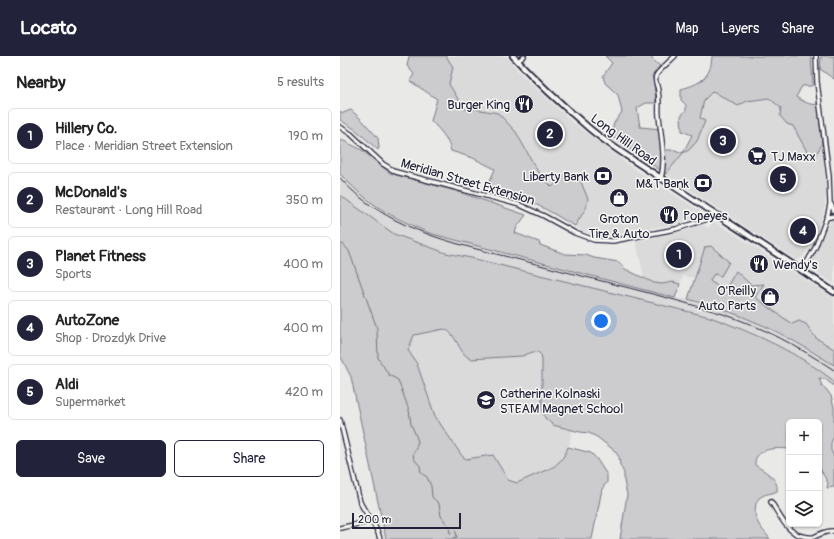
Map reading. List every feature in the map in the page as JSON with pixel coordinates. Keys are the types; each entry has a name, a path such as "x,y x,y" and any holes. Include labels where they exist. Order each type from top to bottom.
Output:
{"main road":[{"name":"Long Hill Road","path":"513,56 552,95 590,129 620,151 834,292"}],"street":[{"path":"518,61 524,56"},
{"path":"662,178 664,170 659,114 659,92 655,80 656,75 660,70 675,56"},
{"path":"801,269 806,264 815,248 828,214 830,202 829,176 817,82 816,56"},
{"name":"Meridian Street Extension","path":"340,127 351,134 383,164 396,172 520,205 539,213 575,233 594,240 613,241 676,229 705,220 715,214"},
{"path":"830,202 834,210"},
{"path":"826,218 834,216"},
{"path":"340,420 360,502 377,529 380,539"},
{"path":"340,445 346,444"},
{"path":"772,502 786,530 792,536 806,539 826,531 834,531"},
{"path":"340,528 372,521"}],"shaded area":[{"path":"409,56 446,56 453,67 449,84 464,109 475,109 498,113 516,132 538,172 552,187 568,171 581,182 588,199 586,208 575,226 531,202 499,192 486,190 495,169 473,158 451,151 446,138 431,121 437,99 410,81 414,74 407,66"},
{"path":"446,56 506,56 522,75 571,121 627,164 700,211 699,216 694,219 674,224 612,236 596,235 582,231 575,226 586,208 552,187 538,172 516,132 475,109 464,109 449,84 453,67"},
{"path":"605,56 652,56 652,59 660,66 652,76 656,103 646,103 637,108 640,127 662,129 664,150 675,150 683,153 666,174 611,136 614,123 622,112 618,95 605,83 603,76 612,63"},
{"path":"712,56 811,56 813,85 802,86 796,97 809,104 818,104 822,144 812,161 793,126 787,124 780,116 781,108 769,98 747,101 738,106 713,91 704,100 700,118 705,121 697,141 689,150 683,153 692,135 682,131 681,116 686,110 686,105 681,100 681,89 694,85 707,75"},
{"path":"821,56 834,56 834,79 820,69"},
{"path":"713,91 738,106 747,101 769,98 781,108 780,113 787,124 793,126 812,160 822,144 826,183 824,211 816,237 802,258 796,260 666,174 683,153 689,150 700,119 704,99"},
{"path":"351,110 378,138 378,150 356,130 340,120 340,111 343,113"},
{"path":"340,139 362,150 390,173 456,191 526,215 517,227 515,233 539,242 540,245 565,254 586,255 594,258 619,262 625,269 654,283 662,284 673,282 680,284 675,298 429,233 403,221 384,211 358,192 340,174"},
{"path":"340,174 357,191 378,208 429,233 675,298 688,299 724,309 757,322 834,365 834,381 811,364 767,340 710,317 446,253 394,234 340,195"},
{"path":"340,195 394,234 446,253 710,317 775,344 790,352 834,381 834,386 825,379 819,378 822,386 831,396 834,407 834,436 831,443 831,450 834,457 834,487 827,488 828,483 822,472 822,419 786,419 786,449 766,450 759,454 755,461 755,465 770,475 776,482 777,486 777,491 759,498 755,507 757,521 770,539 620,539 627,495 624,473 620,465 619,457 615,451 597,437 589,433 553,425 545,418 542,409 541,355 538,352 532,352 522,356 470,359 462,352 452,334 444,329 414,335 408,350 417,364 435,416 462,456 466,459 493,455 508,480 517,483 553,467 562,458 568,447 591,453 607,475 607,482 602,489 592,539 386,539 351,377 340,355"},
{"path":"831,220 834,220 834,284 813,270 811,264"},
{"path":"712,222 717,223 834,298 834,349 816,338 806,324 792,324 755,297 763,284 725,290 711,282 709,280 714,274 705,247 694,278 683,276 680,284 673,282 662,284 654,283 644,278 636,241 681,232 702,225 709,228"},
{"path":"711,246 729,262 721,276 714,274 710,280 711,282 725,290 736,271 751,285 764,284 755,297 792,324 799,321 806,324 816,338 834,349 834,365 796,342 765,326 730,312 688,299 705,247"},
{"name":"Catherine Kolnaski STEAM Magnet School","path":"444,329 453,334 460,349 470,359 522,356 532,352 538,352 541,355 542,409 545,418 559,427 572,430 565,455 558,464 553,468 517,483 508,480 493,455 465,460 435,416 417,364 408,350 414,335"}],"waterway":[{"path":"340,245 343,244 349,251 377,328 378,358 389,375 398,380 409,410 411,424 418,441 413,454 414,459 420,466 421,473 427,477 431,486 432,497 439,504 441,516 449,527 450,533 454,531 456,532 457,537 453,539"}],"railway":[{"path":"340,178 360,197 382,213 431,235 457,244 654,294 738,319 780,338 808,353 834,370"}],"place":[{"name":"Burger King","path":"524,104"},
{"name":"McDonald's","path":"550,134"},
{"name":"Planet Fitness","path":"723,141"},
{"name":"TJ Maxx","path":"757,156"},
{"name":"Liberty Bank","path":"603,176"},
{"name":"Aldi","path":"783,179"},
{"name":"M&T Bank","path":"703,183"},
{"name":"Groton Tire & Auto","path":"619,198"},
{"name":"Popeyes","path":"669,215"},
{"name":"AutoZone","path":"803,231"},
{"name":"Hillery Co.","path":"679,255"},
{"name":"Wendy's","path":"759,264"},
{"name":"O'Reilly Auto Parts","path":"770,297"},
{"name":"Catherine Kolnaski STEAM Magnet School","path":"486,400"}]}
